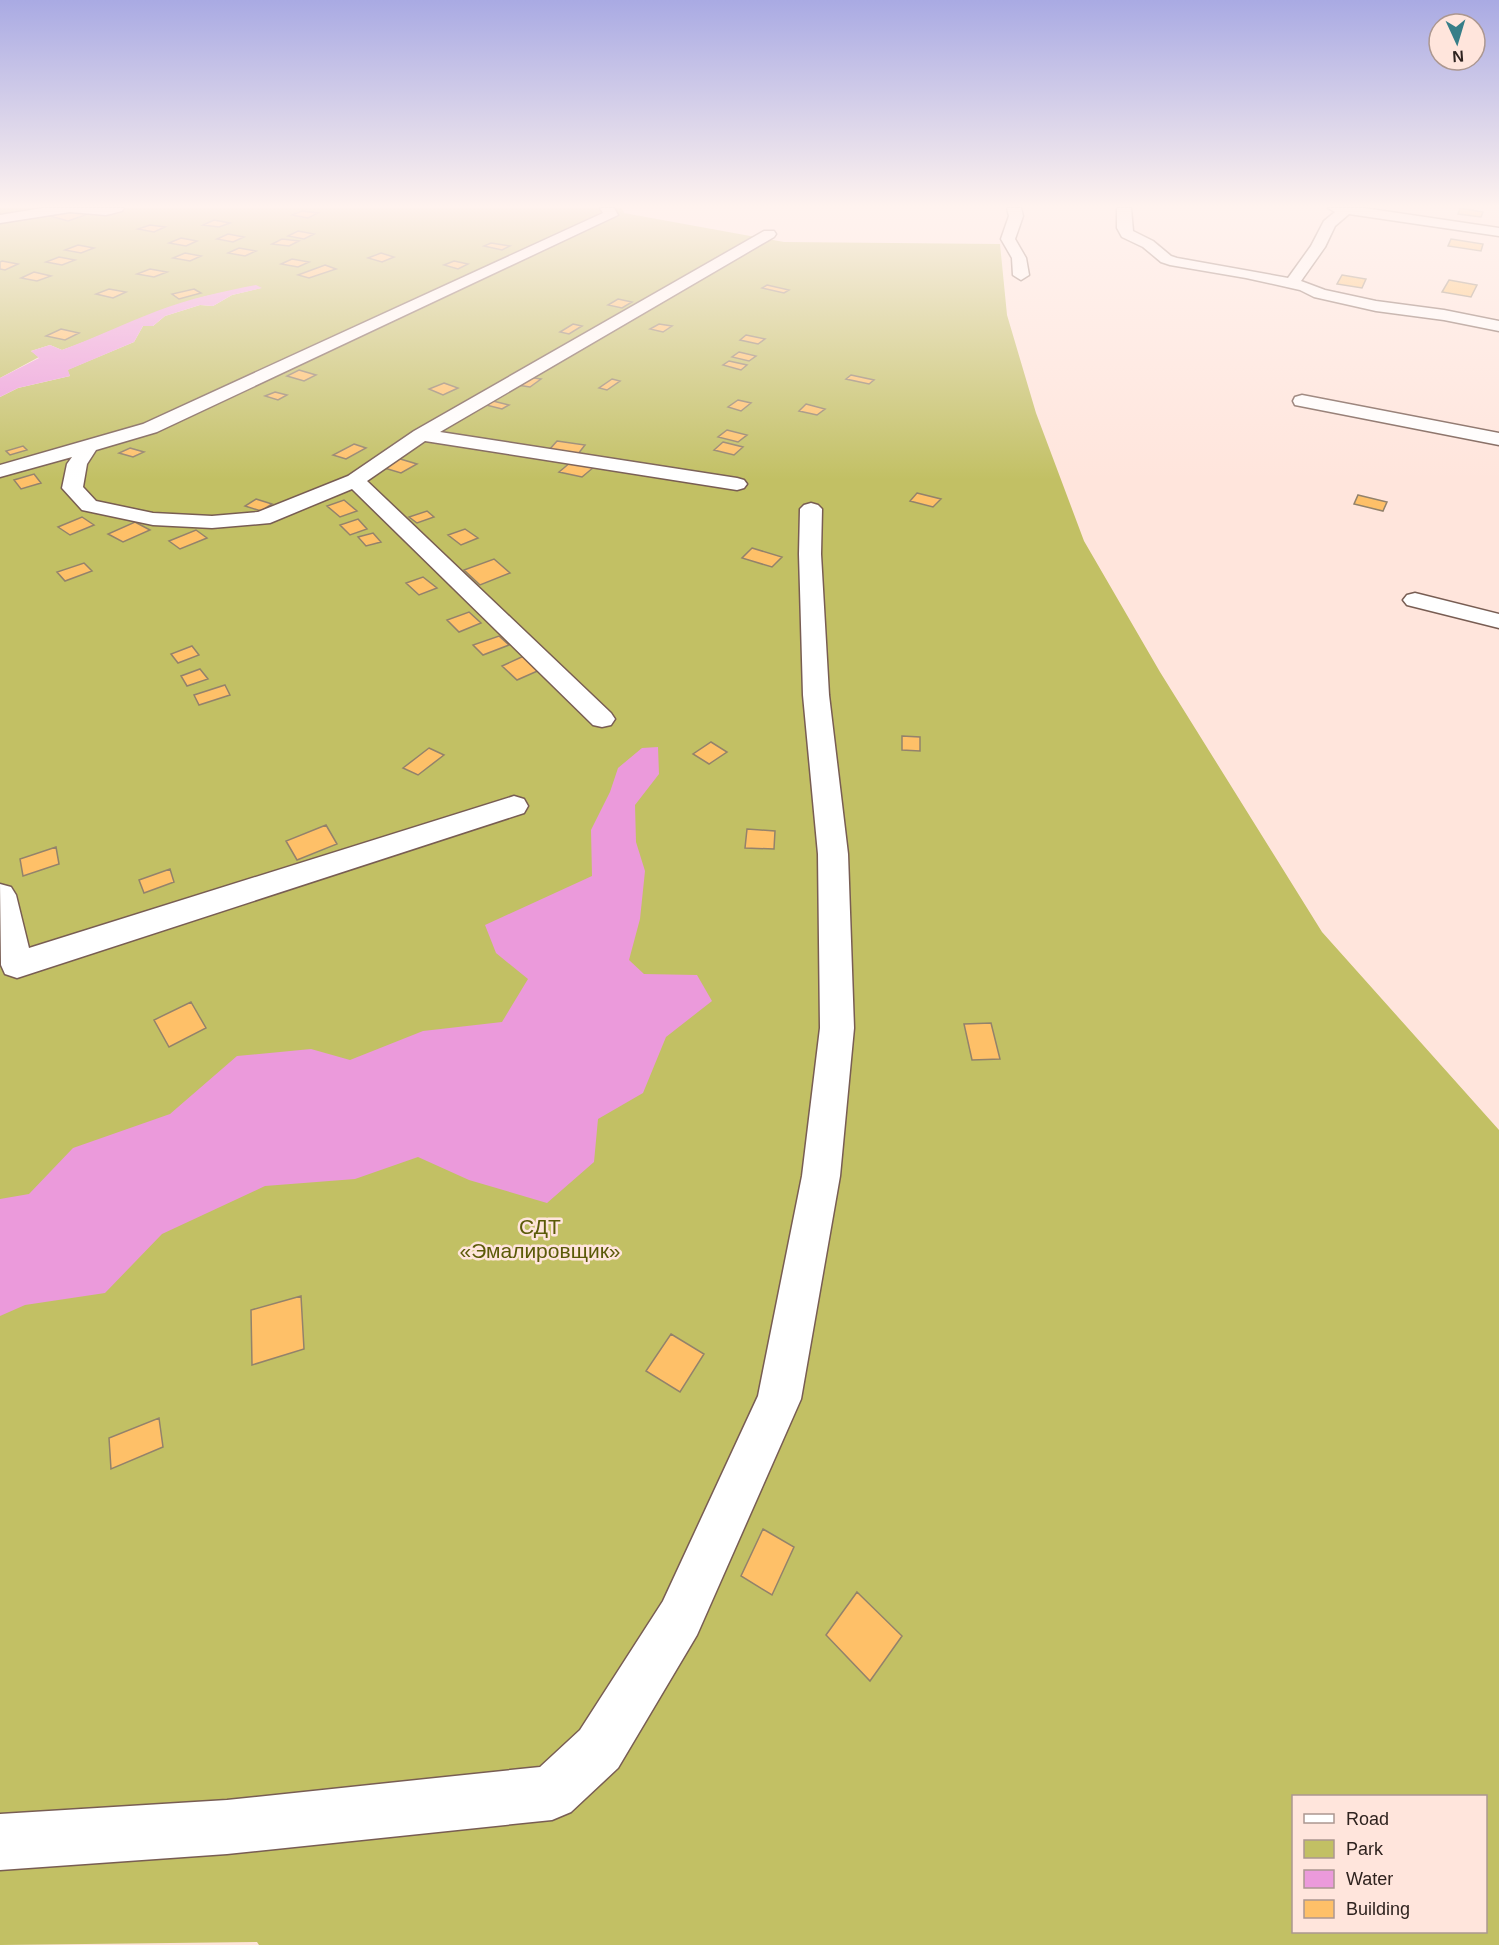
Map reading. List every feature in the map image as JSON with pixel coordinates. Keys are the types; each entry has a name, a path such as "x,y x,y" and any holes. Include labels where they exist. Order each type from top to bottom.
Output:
{"street":[{"path":"0,471 150,428 430,299"},
{"path":"88,446 77,464 72,488 89,506 153,519 212,522 262,518 356,480 421,435 657,299"},
{"path":"1347,299 1499,326"},
{"path":"1302,401 1499,439"},
{"path":"421,435 737,484"},
{"path":"356,480 602,719"},
{"path":"0,1842 227,1827 552,1793 599,1749 680,1618 779,1399 821,1176 836,1016 833,854 816,695 810,554 811,509"},
{"path":"1415,600 1499,621"},
{"path":"0,895 17,965 514,806"}],"green space":[{"name":"СДТ «Эмалировщик»","path":"0,299 197,299 62,350 50,345 31,351 39,357 0,378"},
{"name":"СДТ «Эмалировщик»","path":"225,299 1005,299 1007,315 1036,413 1084,541 1160,672 1322,932 1499,1130 1499,1945 259,1945 257,1942 0,1945 0,397 18,388 70,376 67,370 134,342 143,326 153,326 165,316 200,305 213,306"}],"water":[{"path":"197,299 225,299 213,306 200,305 165,316 153,326 143,326 134,342 68,370 70,376 18,388 0,397 0,378 39,358 31,351 50,345 62,350 169,307"},
{"path":"658,747 659,774 635,805 636,842 645,871 640,919 629,960 644,974 697,975 712,1001 666,1037 643,1093 598,1119 594,1162 547,1203 469,1180 418,1157 355,1179 265,1186 162,1234 105,1293 25,1305 0,1316 0,1199 29,1194 73,1148 170,1114 237,1056 311,1049 350,1060 423,1031 502,1022 528,979 496,953 485,925 592,876 591,830 610,792 618,768 642,748"}],"building":[{"path":"618,299 632,302 622,308 608,305"},
{"path":"573,324 582,326 569,334 560,332"},
{"path":"659,324 672,326 663,332 650,329"},
{"path":"61,329 79,333 65,340 46,336"},
{"path":"746,335 765,339 758,344 740,340"},
{"path":"739,352 756,356 749,361 732,357"},
{"path":"729,361 747,365 741,370 723,365"},
{"path":"299,370 316,375 304,381 287,376"},
{"path":"851,375 874,380 869,384 846,379"},
{"path":"528,377 541,379 530,387 517,385"},
{"path":"612,379 620,381 607,390 599,388"},
{"path":"444,383 458,388 443,395 429,389"},
{"path":"275,392 287,395 278,400 265,396"},
{"path":"738,400 751,403 741,411 728,407"},
{"path":"493,401 509,405 502,409 486,405"},
{"path":"806,404 825,409 817,415 799,411"},
{"path":"727,430 747,435 738,442 718,437"},
{"path":"557,441 585,445 578,454 549,450"},
{"path":"723,442 743,447 734,455 714,450"},
{"path":"354,444 366,448 346,459 333,455"},
{"path":"23,446 27,450 10,455 6,451"},
{"path":"130,448 144,452 133,457 119,453"},
{"path":"397,458 417,464 401,473 381,467"},
{"path":"571,462 594,467 582,477 559,472"},
{"path":"34,474 41,483 21,489 14,480"},
{"path":"917,493 941,499 933,507 910,501"},
{"path":"1358,495 1387,502 1383,511 1354,504"},
{"path":"256,499 272,504 261,511 245,506"},
{"path":"344,500 357,511 340,517 327,506"},
{"path":"427,511 434,517 417,523 409,517"},
{"path":"82,517 94,525 70,535 58,527"},
{"path":"358,519 367,529 350,535 340,525"},
{"path":"135,522 150,530 123,542 108,534"},
{"path":"465,529 478,538 461,545 448,535"},
{"path":"196,530 207,538 180,549 169,541"},
{"path":"373,533 381,542 366,546 358,537"},
{"path":"752,548 782,557 772,567 742,558"},
{"path":"494,559 510,573 480,585 464,570"},
{"path":"84,563 92,571 65,581 57,572"},
{"path":"423,577 437,588 419,595 406,583"},
{"path":"469,612 481,623 459,632 447,620"},
{"path":"499,636 509,645 483,655 473,645"},
{"path":"192,646 199,655 178,663 171,654"},
{"path":"526,655 542,669 517,680 502,666"},
{"path":"200,669 208,679 187,686 181,676"},
{"path":"225,685 230,695 199,705 194,695"},
{"path":"902,736 920,737 920,751 902,750"},
{"path":"711,742 727,752 709,764 693,754"},
{"path":"429,748 444,755 418,775 403,768"},
{"path":"326,825 337,844 297,860 286,841"},
{"path":"747,829 775,831 774,849 745,848"},
{"path":"56,847 59,864 23,876 20,859"},
{"path":"170,869 174,882 144,893 139,880"},
{"path":"191,1002 206,1028 169,1047 154,1020"},
{"path":"991,1023 1000,1059 972,1060 964,1024"},
{"path":"301,1296 304,1349 252,1365 251,1310"},
{"path":"671,1334 704,1354 680,1392 646,1371"},
{"path":"159,1418 163,1447 111,1469 109,1438"},
{"path":"763,1529 794,1547 772,1595 741,1576"},
{"path":"857,1592 902,1636 870,1681 826,1635"}]}
